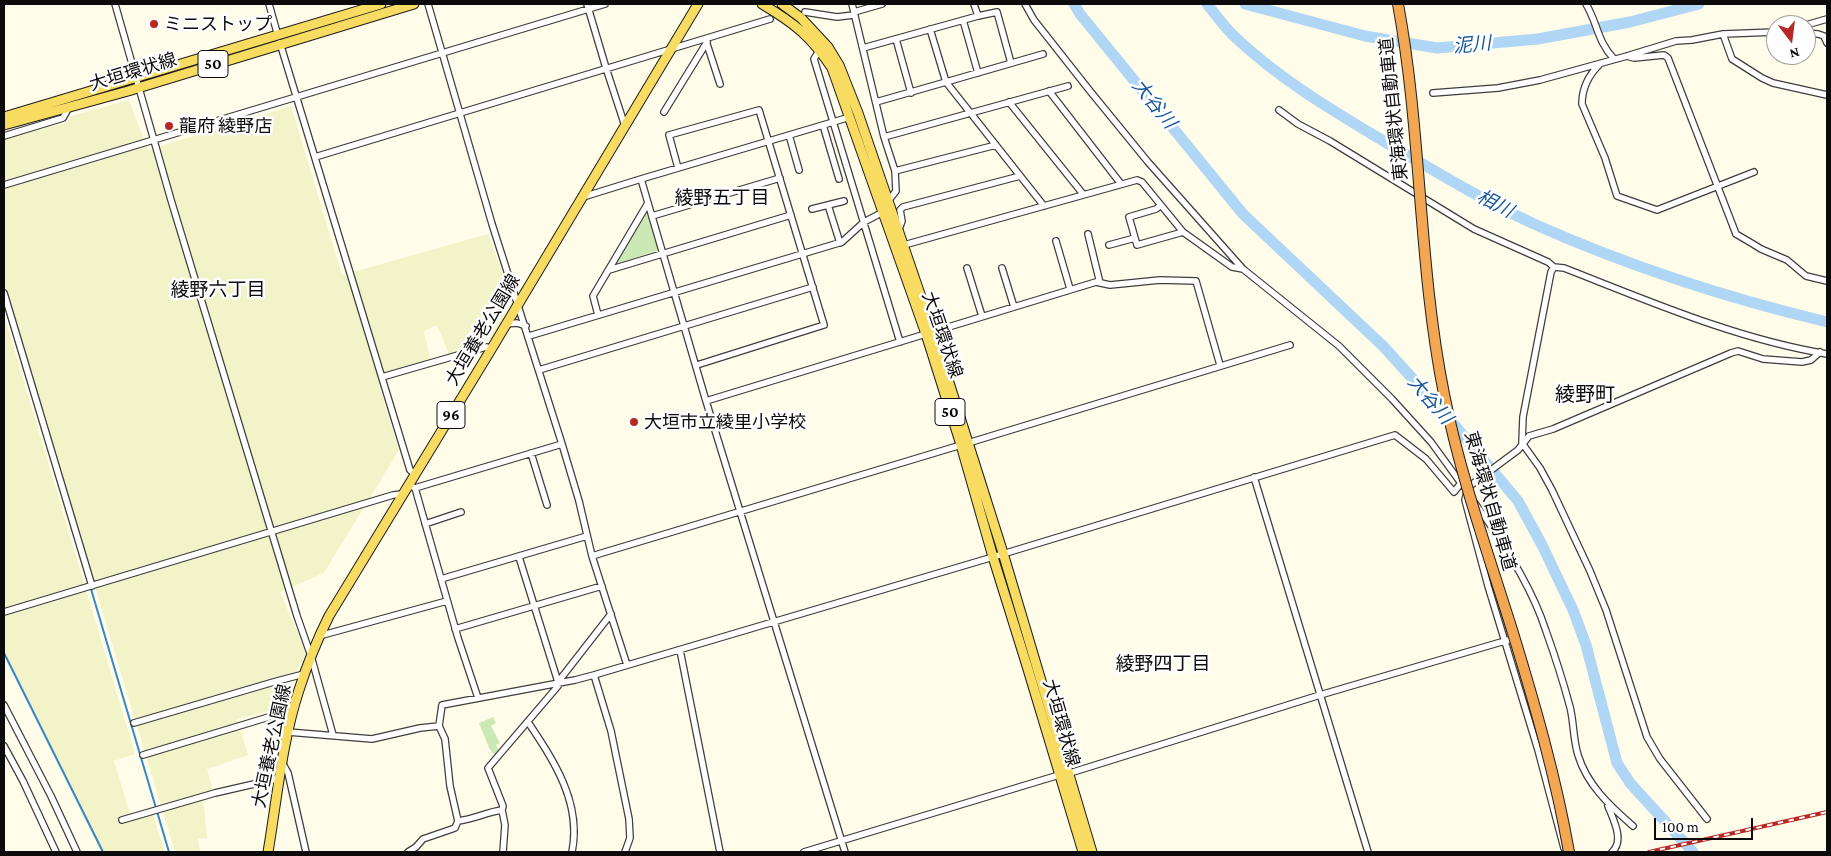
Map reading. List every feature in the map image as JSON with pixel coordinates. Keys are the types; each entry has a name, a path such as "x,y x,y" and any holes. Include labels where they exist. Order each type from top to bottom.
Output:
{"highway":[{"name":"東海環状自動車道","path":"1398,4 1409,77 1428,293 1444,395 1474,510 1534,702 1552,769 1567,852"}],"main road":[{"name":"大垣環状線","path":"7,120 68,109 139,88 381,4"},
{"name":"大垣環状線","path":"7,120 136,77 414,4"},
{"name":"大垣養老公園線","path":"268,852 282,764 293,712 304,674 329,616 402,494 411,486 415,474 698,4"},
{"name":"大垣環状線","path":"762,4 796,26 811,39 832,68 883,212 930,333"},
{"name":"大垣環状線","path":"788,5 828,47 839,65 858,113 899,229 965,444 1003,553 1092,852"},
{"name":"大垣環状線","path":"965,444 993,557 1028,666 1083,852"}],"street":[{"path":"115,4 333,735"},
{"path":"269,4 410,470 415,474"},
{"path":"428,4 459,113 579,501 592,556 627,665"},
{"path":"4,185 443,53 588,6 605,4"},
{"path":"529,336 840,243 851,236 864,222 883,212 890,204 896,191 895,171 884,137 852,4"},
{"path":"805,12 837,17 854,14 882,4"},
{"path":"974,4 978,16"},
{"path":"1025,4 1034,20 1148,162 1244,268 1346,353 1392,399 1425,436 1461,483 1483,514 1532,598 1546,628 1570,708 1578,756 1587,777 1607,804 1632,826"},
{"path":"1586,4 1593,16 1599,39 1605,50 1614,59"},
{"path":"588,6 625,126"},
{"path":"863,48 996,12 1011,63"},
{"path":"315,157 606,68 706,40 770,19"},
{"path":"963,20 978,72"},
{"path":"930,30 946,82 1044,206"},
{"path":"1433,93 1498,88 1540,80 1600,64 1676,40 1692,40 1723,34 1766,32"},
{"path":"1723,34 1732,59 1762,78 1774,83 1827,95"},
{"path":"1816,34 1824,36 1827,43"},
{"path":"896,39 911,92"},
{"path":"706,40 720,84"},
{"path":"664,112 706,40"},
{"path":"820,49 814,59 900,342"},
{"path":"876,102 1043,54"},
{"path":"1627,56 1634,58 1664,55 1668,58 1736,234 1761,250 1787,260 1806,276 1827,281"},
{"path":"1600,64 1589,75 1582,95 1582,104 1605,158 1617,196 1657,210 1754,172"},
{"path":"884,137 1068,86"},
{"path":"1049,91 1121,184"},
{"path":"1009,102 1083,194"},
{"path":"4,136 63,118 68,109"},
{"path":"678,168 669,135 759,110 824,325 697,365"},
{"path":"1279,110 1298,124 1330,141 1474,229 1548,262 1554,267 1564,268 1657,304 1742,333 1827,354"},
{"path":"583,197 850,117"},
{"path":"823,125 839,179"},
{"path":"789,135 799,170"},
{"path":"895,171 996,145"},
{"path":"899,229 902,221 900,210 903,207 1020,176"},
{"path":"652,216 780,178"},
{"path":"641,179 773,622 845,852"},
{"path":"904,245 1137,180 1142,182 1183,232 1232,268 1244,268"},
{"path":"812,209 844,201"},
{"path":"598,315 593,296 648,203"},
{"path":"828,205 840,243"},
{"path":"1160,206 1156,210 1129,217 1137,245 1183,232"},
{"path":"609,270 791,215"},
{"path":"1088,234 1100,283"},
{"path":"1109,244 1135,238"},
{"path":"1056,240 1070,290"},
{"path":"1554,267 1550,272 1523,417 1522,443 1540,468 1552,490 1590,571 1606,610 1647,738 1660,759 1707,819"},
{"path":"967,268 982,316"},
{"path":"1002,268 1014,307"},
{"path":"706,400 1096,282 1110,285 1160,280 1196,281 1220,365"},
{"path":"539,370 813,287"},
{"path":"4,293 92,586"},
{"path":"506,324 517,323 526,326"},
{"path":"592,556 1290,345"},
{"path":"382,377 486,347 492,348"},
{"path":"1567,852 1473,530 1465,500 1466,491 1518,450 1529,436 1554,428 1732,353 1738,351 1763,359 1802,362 1811,360 1820,352"},
{"path":"408,852 423,839 454,828 458,821 450,786 445,739 439,726 442,705 594,675 1395,435 1426,459 1454,492 1461,483"},
{"path":"478,698 455,629 425,524 411,486 562,444"},
{"path":"531,454 547,505"},
{"path":"1254,476 1368,852"},
{"path":"4,612 393,495 402,494"},
{"path":"425,524 462,512"},
{"path":"441,579 587,536"},
{"path":"519,557 558,682"},
{"path":"455,629 602,586"},
{"path":"319,636 447,601"},
{"path":"503,852 505,825 503,806 488,768 558,686 558,682 611,614"},
{"path":"1070,773 1320,695 1519,636"},
{"path":"680,650 720,852"},
{"path":"134,723 304,674"},
{"path":"594,675 611,731 630,819 630,838 624,852"},
{"path":"4,705 51,796 77,852"},
{"path":"143,755 282,713 293,712"},
{"path":"528,722 545,748 569,794 573,811 572,852"},
{"path":"288,732 372,739 420,728 439,726"},
{"path":"4,746 27,789 56,852"},
{"path":"282,764 288,773 306,852"},
{"path":"804,852 1059,775"},
{"path":"122,820 215,793 280,778"},
{"path":"1607,804 1617,833 1618,844 1612,852"},
{"path":"458,821 502,810"}],"green space":[{"path":"129,100 148,150 291,106 342,275 488,234 505,279 510,304 492,339 472,328 458,351 449,354 437,325 424,331 430,359 378,383 399,450 324,573 280,592 306,652 296,674 272,678 278,709 237,719 248,755 207,769 213,790 203,794 207,838 198,839 200,852 175,852 4,286 4,139 65,123 71,116"},
{"path":"647,213 659,250 616,264"},
{"path":"4,315 135,754 114,761 132,820 153,815 165,852 101,852 4,655"},
{"path":"493,717 496,723 491,726 500,743 496,745 499,751 495,756 489,748 479,723"}],"waterway":[{"name":"大谷川","path":"1074,4 1080,14 1243,214 1384,347 1457,428 1518,501 1542,545 1573,610 1586,645 1617,763 1630,783 1693,852"},
{"name":"相川","path":"1207,4 1224,26 1253,54 1289,81 1385,142 1496,205 1534,224 1605,254 1678,280 1715,292 1827,322"},
{"name":"泥川","path":"1245,4 1365,36 1437,48 1538,39 1630,22 1699,4"},
{"path":"4,303 25,371"},
{"path":"91,589 169,852"},
{"path":"4,653 103,852"}],"railway":[{"path":"1649,852 1827,812"}],"place":[{"name":"ミニストップ","path":"154,24"},
{"name":"龍府 綾野店","path":"169,126"},
{"name":"大垣市立綾里小学校","path":"634,422"}],"district":[{"name":"綾野五丁目","path":"722,198"},
{"name":"綾野六丁目","path":"218,290"},
{"name":"綾野町","path":"1585,395"},
{"name":"綾野四丁目","path":"1163,664"}]}
